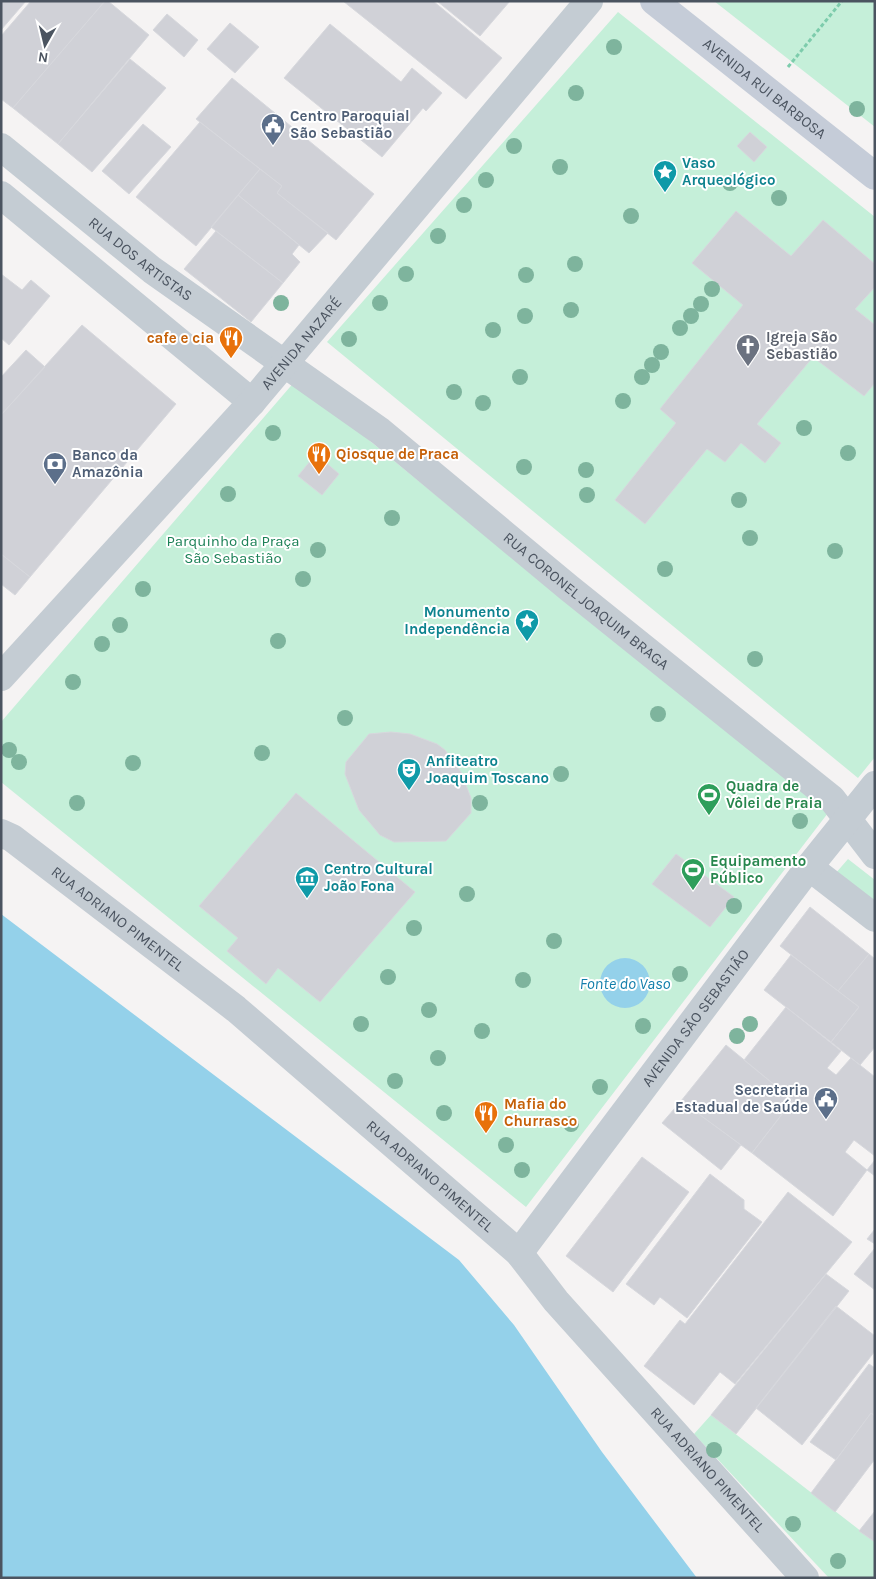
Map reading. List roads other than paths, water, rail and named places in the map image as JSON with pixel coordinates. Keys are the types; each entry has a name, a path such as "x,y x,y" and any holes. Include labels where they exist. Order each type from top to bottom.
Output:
{"main road":[{"name":"AVENIDA RUI BARBOSA","path":"654,1 875,176"}],"street":[{"name":"AVENIDA NAZARÉ","path":"1,676 252,402 589,1"},
{"name":"RUA DOS ARTISTAS","path":"1,147 152,270 283,364"},
{"path":"1,195 252,402"},
{"name":"RUA CORONEL JOAQUIM BRAGA","path":"283,364 380,431 569,588 832,799 875,855"},
{"name":"AVENIDA SÃO SEBASTIÃO","path":"518,1253 810,867 875,785"},
{"name":"RUA ADRIANO PIMENTEL","path":"5,832 236,1009 518,1253 576,1322 805,1578"},
{"path":"810,867 875,918"}],"water":[{"path":"1,914 459,1260 514,1325 602,1452 697,1578 1,1578"},
{"name":"Fonte do Vaso","path":"620,958 630,958 643,965 650,978 650,988 643,1001 630,1008 620,1008 611,1004 604,997 600,988 600,978 604,969 611,962"}],"place":[{"name":"Centro Paroquial São Sebastião","path":"273,146"},
{"name":"Vaso Arqueológico","path":"665,193"},
{"name":"cafe e cia","path":"231,359"},
{"name":"Igreja São Sebastião","path":"748,367"},
{"name":"Qiosque de Praca","path":"319,475"},
{"name":"Banco da Amazônia","path":"55,485"},
{"name":"Monumento Independência","path":"527,642"},
{"name":"Anfiteatro Joaquim Toscano","path":"409,791"},
{"name":"Quadra de Vôlei de Praia","path":"709,816"},
{"name":"Equipamento Público","path":"693,891"},
{"name":"Centro Cultural João Fona","path":"307,899"},
{"name":"Secretaria Estadual de Saúde","path":"826,1120"},
{"name":"Mafia do Churrasco","path":"486,1134"}],"park label":[{"name":"Parquinho da Praça São Sebastião","path":"233,550"}]}
